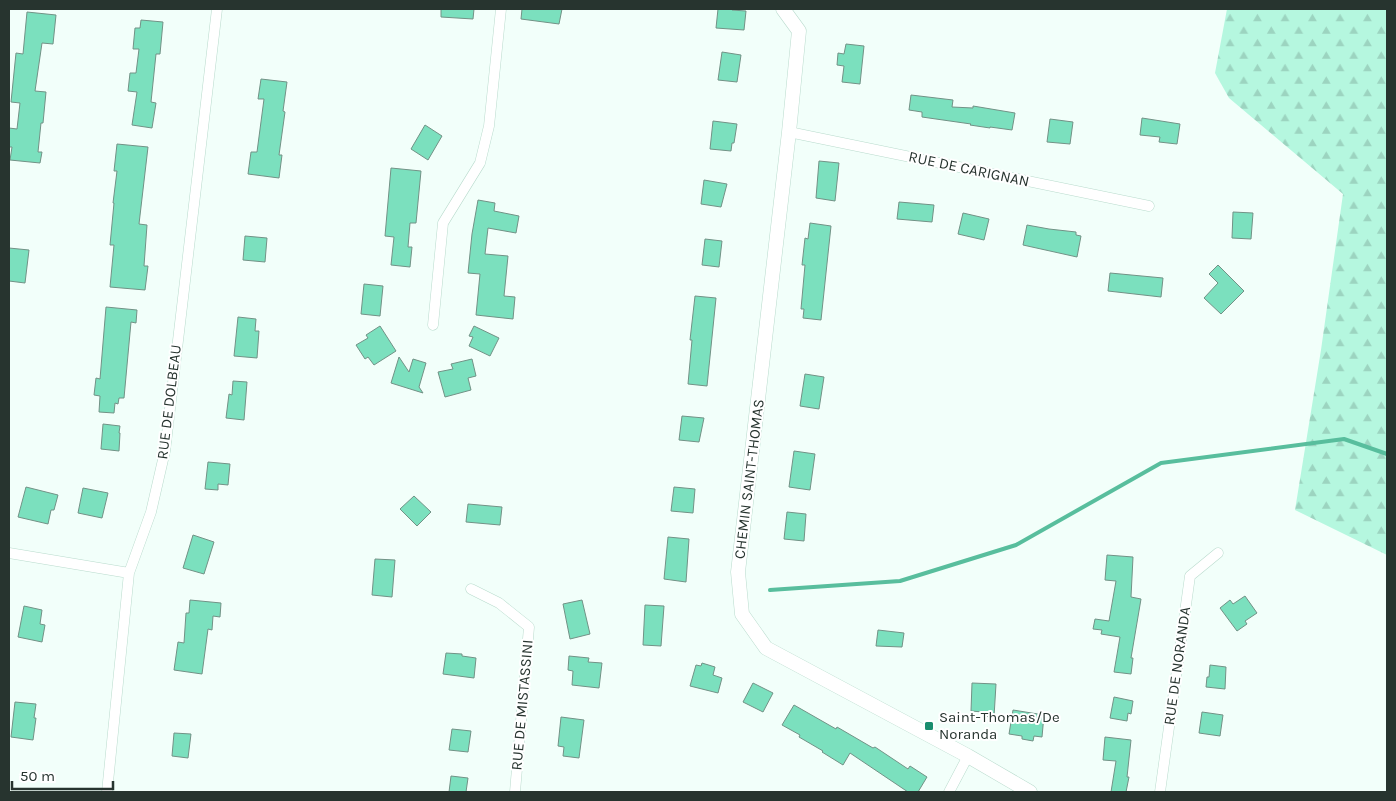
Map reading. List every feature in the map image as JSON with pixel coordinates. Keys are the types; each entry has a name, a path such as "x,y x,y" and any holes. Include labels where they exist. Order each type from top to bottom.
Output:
{"street":[{"name":"RUE DE DOLBEAU","path":"107,792 129,573 151,512 165,451 216,9"},
{"path":"433,325 443,223 480,163 489,126 501,9"},
{"name":"CHEMIN SAINT-THOMAS","path":"782,9 799,31 738,572 742,614 766,648 968,756 1030,792"},
{"name":"RUE DE CARIGNAN","path":"789,132 1149,206"},
{"path":"9,553 129,573"},
{"name":"RUE DE NORANDA","path":"1160,792 1190,576 1218,553"},
{"name":"RUE DE MISTASSINI","path":"471,589 499,602 529,627 515,792"},
{"path":"949,792 968,756"}],"green space":[{"path":"1227,9 1387,9 1387,555 1295,510 1321,350 1343,194 1229,98 1215,73"}],"building":[{"path":"441,9 474,9 473,19 441,17"},
{"path":"522,9 562,9 559,24 521,19"},
{"path":"718,9 746,11 744,30 716,28"},
{"path":"27,12 56,15 53,44 42,43 35,91 46,92 38,152 42,152 40,163 10,160 12,147 9,147 9,128 17,129 20,103 11,102 16,53 23,54"},
{"path":"141,20 163,22 160,54 156,54 151,102 156,103 152,128 132,125 137,92 128,91 130,73 136,73 139,49 133,49 135,28 140,28"},
{"path":"846,44 864,46 860,84 842,82 844,66 837,65 838,53 844,54"},
{"path":"722,52 741,55 737,82 718,80"},
{"path":"261,79 287,82 279,155 282,155 279,178 248,174 251,152 257,152 264,99 258,99"},
{"path":"911,95 953,100 952,107 973,108 973,106 1015,113 1012,130 922,117 922,112 909,110"},
{"path":"1142,118 1180,124 1177,144 1159,142 1160,137 1140,135"},
{"path":"1050,119 1073,122 1070,144 1047,142"},
{"path":"713,121 737,124 731,151 710,149"},
{"path":"425,125 442,136 428,160 411,149"},
{"path":"117,144 148,147 139,224 147,225 144,266 148,266 145,290 110,287 114,245 110,245 117,171 114,171"},
{"path":"819,161 839,163 835,201 816,198"},
{"path":"391,168 421,171 416,223 410,223 408,247 412,247 410,267 391,265 394,237 385,236"},
{"path":"704,180 727,184 721,207 701,204"},
{"path":"478,200 495,203 494,211 519,216 516,233 488,228 485,254 508,256 504,296 515,297 513,319 476,315 480,274 468,273"},
{"path":"899,202 934,205 932,222 897,219"},
{"path":"1233,212 1253,213 1251,239 1232,238"},
{"path":"963,213 989,219 984,240 958,234"},
{"path":"810,223 831,226 821,320 803,318 804,309 801,309 805,265 802,265 805,238 808,239"},
{"path":"1027,225 1076,232 1076,235 1081,236 1077,257 1023,245"},
{"path":"245,236 267,238 265,262 243,260"},
{"path":"705,239 722,241 719,267 702,265"},
{"path":"9,248 29,250 25,283 9,281"},
{"path":"1218,265 1244,291 1221,314 1204,298 1218,283 1209,274"},
{"path":"1110,273 1163,278 1161,297 1108,291"},
{"path":"364,284 383,286 380,316 361,314"},
{"path":"695,296 716,298 707,386 688,384"},
{"path":"106,307 137,310 136,323 131,322 124,398 119,398 118,404 115,403 114,413 99,412 100,396 94,395 96,378 100,379"},
{"path":"238,317 256,319 255,331 259,331 257,358 234,356"},
{"path":"380,326 396,351 374,365 368,357 365,359 356,345 368,338 366,335"},
{"path":"474,326 499,338 490,356 469,346 473,337 469,336"},
{"path":"399,357 409,372 413,359 426,363 419,387 423,393 391,383"},
{"path":"472,359 476,376 468,378 471,390 445,397 438,372 453,369 451,364"},
{"path":"805,374 824,377 819,409 800,406"},
{"path":"233,381 247,382 244,420 226,418 229,394 232,395"},
{"path":"682,416 704,418 699,442 679,440"},
{"path":"103,424 120,426 119,451 101,449"},
{"path":"794,451 815,454 810,490 789,487"},
{"path":"208,462 230,464 228,485 218,484 218,490 205,489"},
{"path":"26,487 58,495 54,510 51,510 48,524 18,517"},
{"path":"674,487 695,489 693,513 671,511"},
{"path":"83,488 108,493 102,518 78,513"},
{"path":"414,496 431,512 417,526 400,509"},
{"path":"468,504 502,507 500,525 466,522"},
{"path":"787,512 806,514 804,541 784,539"},
{"path":"193,535 214,542 204,574 183,568"},
{"path":"668,537 689,539 686,582 664,579"},
{"path":"1107,555 1133,557 1131,597 1141,599 1131,658 1133,658 1131,674 1114,672 1120,637 1101,634 1102,630 1093,629 1095,619 1109,621 1116,581 1105,580"},
{"path":"375,559 395,560 392,597 372,595"},
{"path":"1245,596 1257,613 1245,621 1247,624 1237,631 1220,608 1230,600 1233,604"},
{"path":"190,600 221,603 220,617 213,616 212,630 208,629 202,674 174,670 178,642 184,643 186,613 189,613"},
{"path":"582,600 590,634 570,639 563,604"},
{"path":"645,605 664,606 661,646 643,645"},
{"path":"24,606 42,610 40,624 45,625 42,642 18,637"},
{"path":"878,630 904,633 902,647 876,646"},
{"path":"446,653 462,654 462,656 476,658 474,678 443,674"},
{"path":"569,656 589,658 588,662 602,663 599,688 572,685 573,671 568,670"},
{"path":"702,663 715,667 713,675 722,678 718,693 690,686 696,665 701,666"},
{"path":"1210,665 1226,667 1225,689 1206,687"},
{"path":"753,683 773,693 763,712 743,702"},
{"path":"972,683 996,684 994,717 983,716 983,712 971,711"},
{"path":"1114,697 1133,701 1131,714 1128,713 1127,721 1110,718"},
{"path":"15,702 36,704 33,740 11,737"},
{"path":"794,705 836,729 837,727 873,748 875,747 908,769 910,766 927,777 918,792 908,792 850,753 843,765 799,737 800,735 782,725"},
{"path":"1013,710 1044,715 1042,737 1034,736 1033,741 1022,739 1022,736 1009,734"},
{"path":"1202,712 1223,715 1220,736 1199,733"},
{"path":"561,717 584,720 579,758 563,756 564,747 558,746"},
{"path":"452,729 471,731 468,752 449,750"},
{"path":"174,733 191,734 188,758 172,756"},
{"path":"1105,737 1131,740 1127,777 1129,777 1126,792 1111,792 1116,761 1103,760"},
{"path":"451,776 468,778 466,792 449,792"}],"waterway":[{"path":"770,590 900,581 1016,545 1161,463 1344,439 1387,454"}],"place":[{"name":"Saint-Thomas/De Noranda","path":"929,726"}]}
